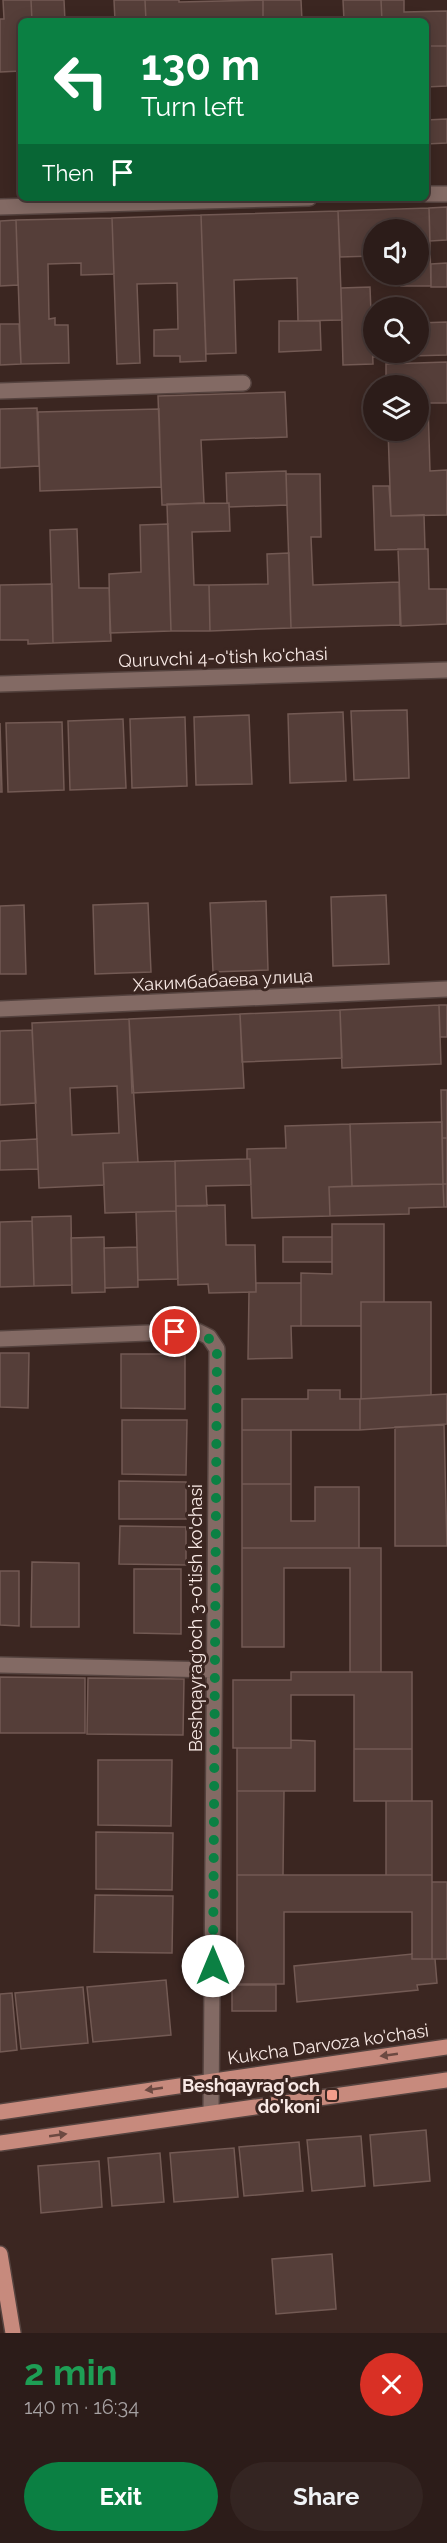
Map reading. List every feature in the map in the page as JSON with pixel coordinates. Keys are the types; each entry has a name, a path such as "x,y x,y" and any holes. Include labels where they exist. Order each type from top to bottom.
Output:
{"main road":[{"name":"Kukcha Darvoza ko'chasi","path":"0,2112 447,2047"},
{"path":"0,2143 447,2080"},
{"path":"0,2254 13,2333"}],"street":[{"path":"429,194 447,194"},
{"path":"0,207 206,201"},
{"path":"0,391 243,383"},
{"name":"Quruvchi 4-o'tish ko'chasi","path":"0,684 447,670"},
{"name":"Хакимбабаева улица","path":"0,1009 447,989"},
{"name":"Beshqayrag'och 3-o'tish ko'chasi","path":"0,1339 197,1331 209,1337 217,1349 211,2112"},
{"path":"0,1665 214,1670"}],"building":[{"path":"3,0 31,0 32,18 18,18 18,71 0,72 0,19 4,19"},
{"path":"31,0 64,0 65,18 32,18"},
{"path":"114,0 145,0 146,18 115,18"},
{"path":"145,0 179,0 179,2 263,0 263,18 146,18"},
{"path":"263,0 301,0 302,18 263,18"},
{"path":"343,0 381,0 382,18 344,18"},
{"path":"381,0 404,0 404,12 447,11 447,46 429,46 429,18 382,18"},
{"path":"429,46 447,46 447,86 429,87"},
{"path":"447,119 447,143 429,144 429,120"},
{"path":"447,207 447,240 430,241 429,208"},
{"path":"429,208 431,286 401,286 429,285 429,219 363,219 363,256 340,257 338,211"},
{"path":"338,211 342,320 298,321 297,278 234,280 236,353 206,354 201,215"},
{"path":"201,215 206,361 180,362 180,356 154,356 154,330 178,329 177,283 137,284 140,363 117,364 112,218"},
{"path":"112,218 114,274 81,275 81,263 48,264 49,319 55,318 55,325 68,325 69,363 21,364 16,220"},
{"path":"16,220 18,285 0,286 0,221"},
{"path":"447,263 447,287 431,287 431,264"},
{"path":"370,287 370,297 363,297 363,363 373,364 343,365 341,288"},
{"path":"279,321 320,321 321,350 279,352"},
{"path":"447,322 447,355 429,355 429,323"},
{"path":"0,324 19,324 21,364 0,365"},
{"path":"447,362 447,403 429,403 429,375 386,375 386,364"},
{"path":"285,392 287,437 201,440 204,503 162,505 158,396"},
{"path":"37,408 39,466 0,468 0,409"},
{"path":"159,409 161,487 40,491 38,412"},
{"path":"429,437 430,471 447,470 447,515 391,516 388,441 429,441"},
{"path":"286,471 287,505 229,507 226,473"},
{"path":"286,474 320,474 321,537 311,537 313,585 399,582 400,625 291,628"},
{"path":"373,486 389,486 391,516 424,515 425,549 375,550"},
{"path":"229,503 230,531 192,532 194,585 209,585 210,631 171,631 167,504"},
{"path":"168,524 171,631 110,633 109,574 141,572 140,525"},
{"path":"77,529 79,588 109,588 111,641 53,643 50,530"},
{"path":"398,549 428,549 429,589 447,589 447,624 401,626"},
{"path":"289,553 291,628 210,631 209,585 268,584 267,554"},
{"path":"52,584 53,643 28,644 28,640 0,640 0,585"},
{"path":"407,710 409,778 354,780 351,711"},
{"path":"343,712 346,781 290,783 288,714"},
{"path":"249,715 252,784 196,785 194,717"},
{"path":"185,717 187,786 132,788 130,719"},
{"path":"123,719 126,788 70,790 68,721"},
{"path":"62,722 64,790 8,792 6,723"},
{"path":"0,723 2,792 0,792"},
{"path":"386,895 389,964 333,966 331,897"},
{"path":"266,901 268,970 213,972 210,903"},
{"path":"148,903 151,972 95,974 93,905"},
{"path":"24,905 26,974 0,974 0,906"},
{"path":"439,1005 447,1005 447,1037 440,1037"},
{"path":"439,1005 441,1064 342,1068 340,1010"},
{"path":"340,1010 342,1058 242,1062 240,1014"},
{"path":"240,1014 244,1088 132,1093 129,1019"},
{"path":"129,1019 138,1162 103,1163 104,1185 39,1188 32,1023","holes":["117,1086 119,1133 72,1135 70,1088"]},
{"path":"32,1030 36,1103 0,1105 0,1031"},
{"path":"441,1090 447,1090 447,1138 442,1138"},
{"path":"442,1122 443,1184 352,1186 350,1124"},
{"path":"350,1124 352,1186 329,1187 330,1216 252,1218 250,1159 247,1159 247,1149 286,1148 285,1126"},
{"path":"442,1138 447,1138 447,1184 443,1184"},
{"path":"37,1139 38,1169 0,1170 0,1141"},
{"path":"250,1159 251,1185 206,1186 207,1206 176,1206 175,1161"},
{"path":"175,1161 176,1211 105,1213 103,1163"},
{"path":"443,1184 447,1184 447,1207 444,1207"},
{"path":"443,1184 444,1207 409,1208 409,1214 330,1216 329,1187"},
{"path":"225,1205 226,1245 255,1245 256,1292 209,1293 208,1284 178,1285 176,1206"},
{"path":"176,1211 178,1279 138,1280 136,1212"},
{"path":"71,1216 72,1285 34,1286 32,1217"},
{"path":"32,1221 34,1286 0,1287 0,1222"},
{"path":"332,1224 384,1224 384,1302 361,1302 361,1326 301,1326 301,1273 332,1274"},
{"path":"104,1237 105,1292 72,1293 71,1238"},
{"path":"283,1237 332,1237 332,1262 283,1262"},
{"path":"137,1247 138,1287 105,1288 104,1248"},
{"path":"256,1283 301,1283 301,1326 291,1326 292,1358 248,1359 249,1292 256,1292"},
{"path":"361,1302 431,1302 431,1395 361,1399"},
{"path":"0,1353 29,1353 28,1408 0,1407"},
{"path":"121,1354 185,1354 185,1409 121,1408"},
{"path":"308,1390 340,1390 340,1399 360,1399 360,1430 242,1430 242,1399 308,1399"},
{"path":"447,1394 447,1424 360,1430 360,1399"},
{"path":"122,1420 187,1420 186,1475 122,1474"},
{"path":"444,1425 447,1546 395,1546 395,1427"},
{"path":"242,1430 291,1430 291,1484 242,1484"},
{"path":"119,1481 186,1482 186,1519 119,1519"},
{"path":"242,1484 291,1484 291,1521 315,1521 315,1487 359,1487 359,1548 242,1548"},
{"path":"120,1526 186,1527 186,1565 119,1564"},
{"path":"242,1548 381,1548 381,1672 350,1672 350,1568 284,1568 284,1647 242,1647"},
{"path":"32,1562 79,1563 79,1627 31,1627"},
{"path":"134,1569 181,1569 181,1634 134,1633"},
{"path":"0,1571 19,1571 19,1626 0,1625"},
{"path":"291,1672 412,1672 412,1749 354,1749 354,1695 291,1695 291,1748 233,1748 233,1680 291,1680"},
{"path":"0,1677 85,1678 85,1733 0,1733"},
{"path":"88,1678 184,1679 183,1735 87,1734"},
{"path":"291,1740 315,1741 315,1791 237,1791 237,1748 291,1748"},
{"path":"354,1749 412,1749 412,1801 354,1801"},
{"path":"98,1760 172,1760 171,1826 98,1825"},
{"path":"237,1791 284,1791 283,1875 237,1875"},
{"path":"386,1801 432,1801 432,1875 386,1875"},
{"path":"96,1832 173,1833 172,1890 96,1889"},
{"path":"237,1875 432,1875 432,1959 412,1959 412,1912 284,1912 284,1984 237,1984"},
{"path":"432,1882 447,1882 447,1959 432,1959"},
{"path":"95,1895 173,1896 172,1953 94,1952"},
{"path":"412,1954 412,1959 435,1959 437,1983 417,1985 418,1990 297,2002 294,1966"},
{"path":"166,1980 171,2035 93,2042 87,1987"},
{"path":"232,1985 276,1985 276,2011 232,2011"},
{"path":"83,1987 88,2043 21,2049 15,1993"},
{"path":"12,1993 17,2050 0,2052 0,1994"},
{"path":"426,2130 430,2181 374,2186 370,2135"},
{"path":"361,2136 365,2186 312,2191 307,2140"},
{"path":"299,2142 303,2191 244,2196 239,2147"},
{"path":"234,2148 238,2197 174,2202 170,2153"},
{"path":"160,2153 164,2202 112,2206 108,2158"},
{"path":"99,2161 102,2207 41,2213 38,2166"},
{"path":"332,2254 336,2309 276,2314 272,2259"}],"place":[{"name":"Beshqayrag'och do'koni","path":"332,2095"}],"route":[{"path":"175,1332 197,1331 209,1337 217,1349 213,1966"}]}
